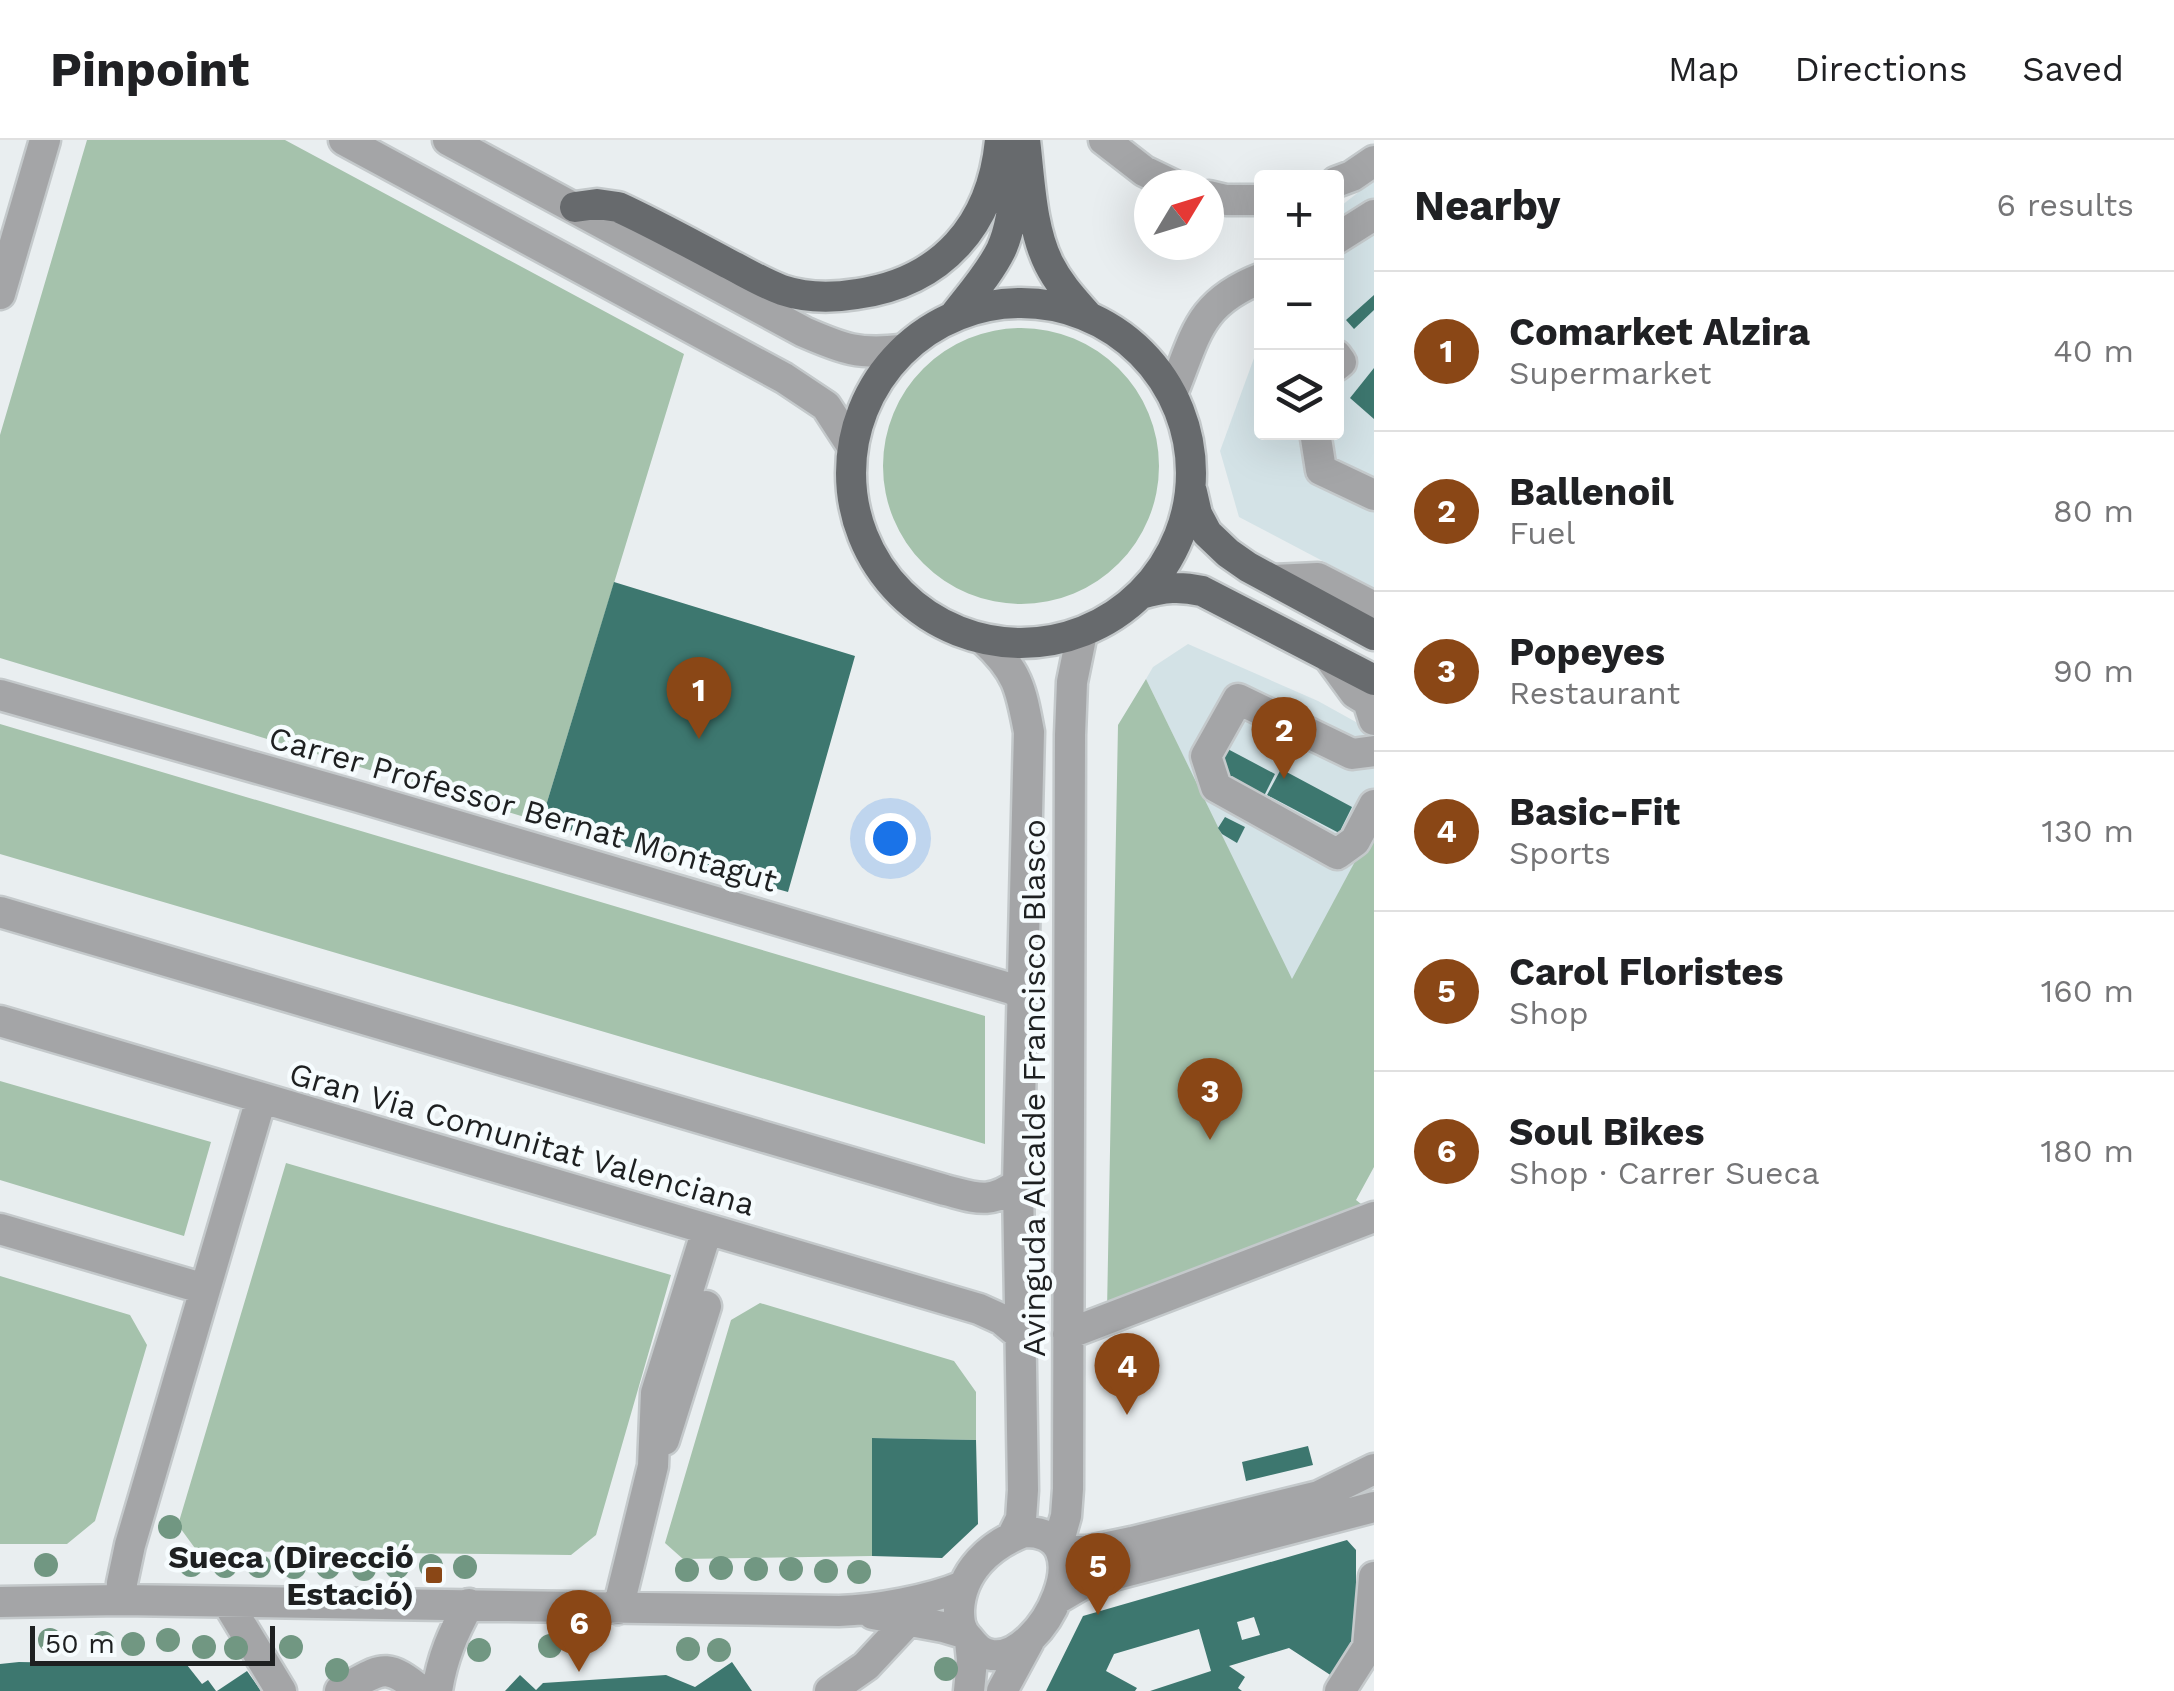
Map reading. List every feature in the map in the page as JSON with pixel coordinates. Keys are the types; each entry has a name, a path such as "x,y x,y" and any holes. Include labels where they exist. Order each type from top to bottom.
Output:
{"main road":[{"path":"575,208 597,204 618,208 784,290 835,297 884,290 936,264 958,245 980,215 994,180 1000,140"},
{"path":"954,316 1003,246 1023,140"},
{"path":"1023,140 1036,221 1048,262 1065,290 1090,317"},
{"path":"1191,489 1183,528 1166,563 1142,594 1114,616 1082,632 1034,644 984,640 936,621 896,589 876,561 867,546 852,497 852,446 869,394 884,371 917,336 954,316 1008,302 1036,303 1090,317 1123,336 1151,363 1172,394 1188,440 1196,514 1207,533 1228,553 1374,635"},
{"path":"1142,594 1166,587 1202,591 1374,680"}],"street":[{"path":"0,294 46,140"},
{"path":"344,140 784,378 826,406 852,446"},
{"path":"448,140 804,332 862,353 902,350"},
{"path":"1104,140 1143,170"},
{"path":"1344,179 1374,162"},
{"path":"1224,200 1254,200"},
{"path":"1344,234 1374,215"},
{"path":"1172,394 1201,323 1214,305 1229,292 1254,281"},
{"path":"1316,440 1320,470 1374,495"},
{"path":"1273,580 1318,578 1374,607"},
{"name":"Avinguda Alcalde Francisco Blasco","path":"1060,1548 1068,1489 1070,735 1072,682 1082,632"},
{"name":"Avinguda Alcalde Francisco Blasco","path":"984,640 1003,657 1021,687 1029,732 1018,1184 1023,1490 1021,1519 1012,1537"},
{"path":"1328,656 1356,694 1368,701 1374,720"},
{"name":"Carrer Professor Bernat Montagut","path":"0,696 527,846 1012,989 1023,996"},
{"path":"1374,752 1352,754 1238,699 1206,756 1216,787 1336,854 1355,841 1374,805"},
{"path":"0,912 958,1193 994,1198 1018,1184"},
{"name":"Gran Via Comunitat Valenciana","path":"0,1022 979,1309 1001,1319 1019,1334"},
{"path":"122,1600 130,1545 261,1098"},
{"path":"1068,1334 1374,1217"},
{"path":"0,1229 205,1290"},
{"path":"653,1466 656,1393 707,1230"},
{"path":"618,1609 653,1466 667,1434 706,1306"},
{"path":"970,1691 972,1660 959,1616 963,1586 983,1557 1012,1537 1035,1532 1046,1535 1060,1548 1077,1553 1319,1496 1374,1469"},
{"path":"1058,1599 1086,1582 1374,1507"},
{"path":"1002,1691 1058,1599 1064,1564 1060,1548"},
{"path":"1340,1691 1371,1648 1374,1577"},
{"path":"0,1602 122,1600 856,1610 945,1594 963,1586"},
{"path":"227,1602 281,1691"},
{"path":"437,1691 450,1637 469,1604"},
{"path":"856,1610 943,1627 966,1637 989,1656 1002,1656 1031,1638"},
{"path":"830,1691 866,1666 908,1621"},
{"path":"340,1691 384,1670 392,1671 421,1691"}],"shaded area":[{"path":"1374,180 1374,588 1239,517 1220,451 1254,358 1254,440 1344,440 1344,204"},
{"path":"1188,644 1318,701 1374,732 1374,826 1292,981 1146,679 1153,667"}],"green space":[{"path":"87,140 285,140 684,354 541,822 0,658 0,435"},
{"path":"1021,328 1074,339 1098,351 1118,369 1136,389 1148,413 1159,466 1148,519 1136,543 1118,563 1098,581 1074,593 1021,604 968,593 944,581 924,563 906,543 894,519 883,466 894,413 906,389 924,369 944,351 968,339"},
{"path":"1146,679 1292,979 1374,826 1374,1167 1356,1200 1374,1214 1107,1311 1118,725"},
{"path":"0,724 985,1016 985,1144 0,854"},
{"path":"0,1081 211,1142 184,1236 0,1180"},
{"path":"286,1163 671,1275 596,1535 571,1555 197,1551 178,1525"},
{"path":"0,1276 130,1315 147,1345 95,1521 67,1544 0,1544"},
{"path":"760,1303 954,1361 976,1392 976,1440 872,1438 872,1556 683,1559 665,1543 731,1320"}],"building":[{"path":"1374,295 1374,310 1354,329 1346,320"},
{"path":"1374,368 1374,419 1350,398"},
{"path":"614,582 855,656 788,892 541,822"},
{"path":"1205,737 1275,774 1262,800 1192,763"},
{"path":"1281,769 1352,807 1339,833 1267,795"},
{"path":"1225,817 1245,827 1237,843 1218,828"},
{"path":"872,1438 976,1440 978,1524 942,1558 872,1556"},
{"path":"1308,1446 1313,1465 1246,1481 1242,1462"},
{"path":"1347,1540 1356,1550 1356,1646 1335,1678 1289,1648 1229,1666 1245,1677 1238,1688 1242,1691 1150,1691 1211,1671 1199,1629 1114,1654 1106,1671 1137,1688 1135,1691 1046,1691 1083,1616","holes":["1254,1617 1260,1635 1242,1640 1237,1622"]},
{"path":"732,1662 752,1691 505,1691 520,1675 536,1690 543,1683 666,1675 695,1687"},
{"path":"0,1664 187,1665 202,1684 208,1680 216,1691 0,1691"},
{"path":"247,1671 261,1691 217,1691"}],"place":[{"name":"Comarket Alzira","path":"699,739"},
{"name":"Ballenoil","path":"1284,779"},
{"name":"Popeyes","path":"1210,1140"},
{"name":"Basic-Fit","path":"1127,1415"},
{"name":"Sueca (Direcció Estació)","path":"434,1575"},
{"name":"Carol Floristes","path":"1098,1615"},
{"name":"Soul Bikes","path":"579,1672"}]}
